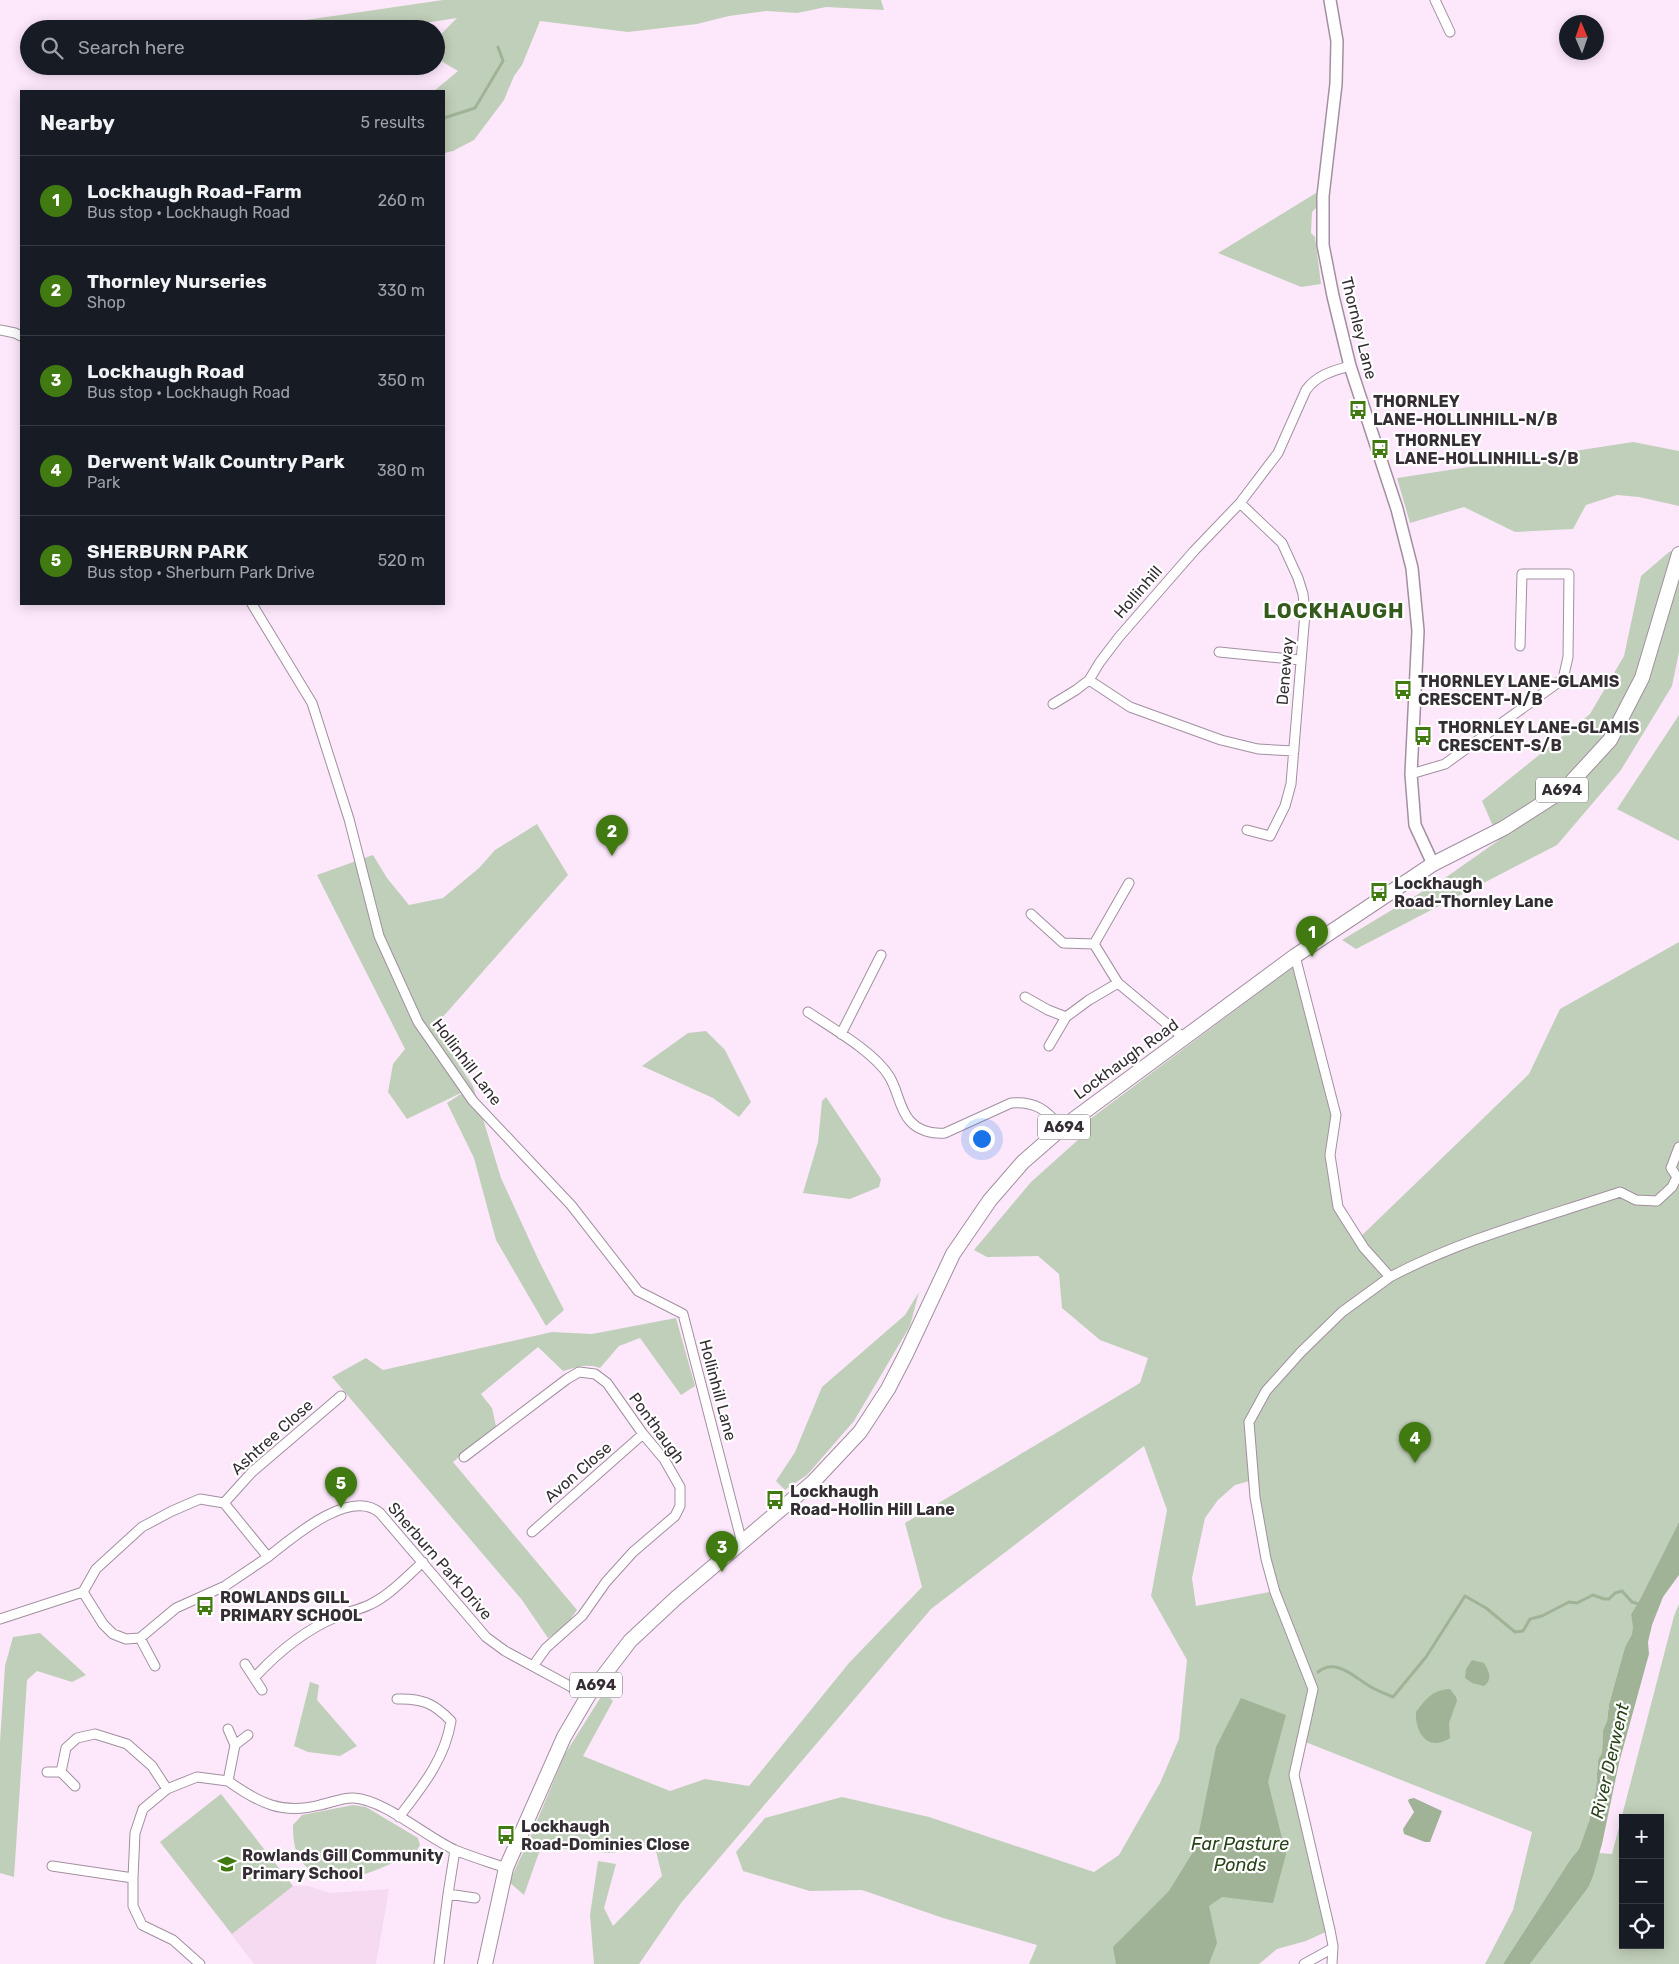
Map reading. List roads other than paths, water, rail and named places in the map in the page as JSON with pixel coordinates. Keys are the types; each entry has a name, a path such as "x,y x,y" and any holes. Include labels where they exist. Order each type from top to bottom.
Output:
{"main road":[{"name":"Lockhaugh Road","path":"742,1543 813,1482 860,1432 888,1389 953,1254 995,1194 1023,1162 1062,1128 1295,956 1433,864 1504,828 1565,789 1610,740 1642,678 1679,554"},
{"name":"A694","path":"485,1964 506,1868 564,1737 588,1696 630,1641 676,1598 742,1543"}],"street":[{"name":"Thornley Lane","path":"1330,0 1338,41 1336,84 1323,196 1324,245 1333,296 1350,366 1397,510 1412,568 1418,631 1411,774 1415,825 1433,864"},
{"path":"1435,0 1450,32"},
{"path":"0,330 20,336"},
{"name":"Hollinhill","path":"1089,680 1119,637 1194,551 1240,503 1278,453 1306,390 1311,383 1319,376 1350,366"},
{"name":"Deneway","path":"1240,503 1282,543 1298,578 1305,613 1291,784 1285,806 1270,836 1247,830"},
{"path":"1411,774 1445,764 1563,679 1568,657 1569,574 1522,574 1520,646"},
{"name":"Hollinhill Lane","path":"253,605 312,703 349,819 379,936 418,1022 473,1101 571,1205 638,1291 683,1314 742,1543"},
{"path":"1219,652 1300,660"},
{"path":"1053,704 1089,680 1130,707 1221,740 1258,749 1294,751"},
{"path":"1094,944 1129,883"},
{"path":"1031,914 1063,943 1094,944"},
{"path":"1094,944 1118,983 1184,1038"},
{"path":"841,1034 881,955"},
{"path":"1295,956 1336,1115 1330,1155 1338,1207 1364,1248 1387,1273"},
{"path":"1049,1046 1066,1017 1089,1000 1118,983"},
{"path":"1025,997 1048,1010 1066,1017"},
{"path":"808,1012 841,1034 880,1065 890,1077 911,1122 928,1132 936,1134 945,1132 1011,1103 1023,1102 1036,1105 1050,1114 1062,1128"},
{"path":"1332,1964 1333,1948 1294,1775 1313,1689 1275,1592 1266,1559 1255,1497 1249,1422 1266,1391 1301,1352 1342,1312 1387,1273 1478,1239 1620,1192 1636,1200 1657,1201 1672,1186 1677,1177 1672,1168 1679,1147"},
{"name":"Ponthaugh","path":"464,1457 567,1379 579,1372 595,1374 607,1383 643,1434 664,1459 680,1487 680,1506 675,1516 633,1552 606,1582 582,1616 546,1648 533,1666"},
{"name":"Ashtree Close","path":"224,1503 252,1472 341,1396"},
{"name":"Avon Close","path":"532,1532 643,1434"},
{"path":"2,1619 83,1592 96,1569 142,1527 200,1499 224,1503 268,1557"},
{"name":"Sherburn Park Drive","path":"140,1638 176,1608 225,1586 311,1525 341,1509 354,1505 364,1505 374,1508 380,1513 486,1637 504,1651 588,1696"},
{"path":"254,1678 273,1657 301,1637 335,1617 370,1605 389,1592 422,1562"},
{"path":"83,1592 103,1624 113,1634 126,1639 140,1638 156,1666"},
{"path":"245,1664 262,1690"},
{"path":"397,1699 416,1698 440,1709 451,1720 448,1734 428,1780 399,1817"},
{"path":"228,1729 235,1745 228,1781"},
{"path":"61,1772 66,1748 77,1738 95,1734 127,1744 152,1766 167,1789"},
{"path":"235,1745 248,1735"},
{"path":"47,1772 61,1772 75,1786"},
{"path":"200,1964 173,1940 142,1925 133,1906 135,1833 142,1809 167,1789 197,1777 228,1781 266,1804 280,1808 317,1806 353,1798 374,1804 455,1850 506,1868"},
{"path":"438,1964 455,1850"},
{"path":"52,1866 133,1878"},
{"path":"448,1894 475,1898"},
{"path":"1304,1964 1333,1948"}],"water":[{"name":"River Derwent","path":"1679,1522 1679,1575 1663,1597 1652,1625 1648,1642 1649,1654 1619,1763 1602,1844 1593,1876 1588,1888 1530,1964 1503,1964 1579,1849 1589,1821 1596,1789 1598,1760 1602,1753 1603,1730 1607,1721 1609,1704 1625,1647 1632,1634 1631,1614"},
{"path":"1472,1660 1484,1663 1487,1669 1489,1681 1484,1686 1472,1683 1465,1678 1466,1669"},
{"path":"1450,1689 1457,1701 1449,1723 1450,1738 1442,1742 1430,1742 1421,1734 1416,1720 1416,1712 1426,1699 1434,1693"},
{"name":"Far Pasture Ponds","path":"1241,1698 1286,1715 1268,1782 1286,1854 1273,1903 1222,1897 1209,1906 1217,1943 1209,1964 1116,1964 1113,1947 1169,1891 1196,1847 1216,1747"},
{"path":"1414,1798 1442,1811 1430,1842 1404,1834 1403,1829 1414,1812 1408,1801"}],"waterway":[{"path":"445,118 475,108 503,61 498,47"},
{"path":"1318,1672 1332,1667 1345,1670 1393,1697 1426,1657 1465,1596 1486,1608 1515,1632 1523,1631 1530,1619 1542,1616 1569,1602 1577,1603 1593,1595 1609,1599 1615,1593 1622,1591 1632,1602 1642,1605"}],"place":[{"name":"THORNLEY LANE-HOLLINHILL-N/B","path":"1358,410"},
{"name":"THORNLEY LANE-HOLLINHILL-S/B","path":"1380,449"},
{"name":"THORNLEY LANE-GLAMIS CRESCENT-N/B","path":"1403,690"},
{"name":"THORNLEY LANE-GLAMIS CRESCENT-S/B","path":"1423,736"},
{"name":"Thornley Nurseries","path":"612,856"},
{"name":"Lockhaugh Road-Thornley Lane","path":"1379,892"},
{"name":"Lockhaugh Road-Farm","path":"1312,957"},
{"name":"Derwent Walk Country Park","path":"1415,1463"},
{"name":"Lockhaugh Road-Hollin Hill Lane","path":"775,1500"},
{"name":"SHERBURN PARK","path":"341,1508"},
{"name":"Lockhaugh Road","path":"722,1572"},
{"name":"ROWLANDS GILL PRIMARY SCHOOL","path":"205,1606"},
{"name":"Lockhaugh Road-Dominies Close","path":"506,1835"},
{"name":"Rowlands Gill Community Primary School","path":"227,1864"}],"district":[{"name":"LOCKHAUGH","path":"1334,610"}]}
